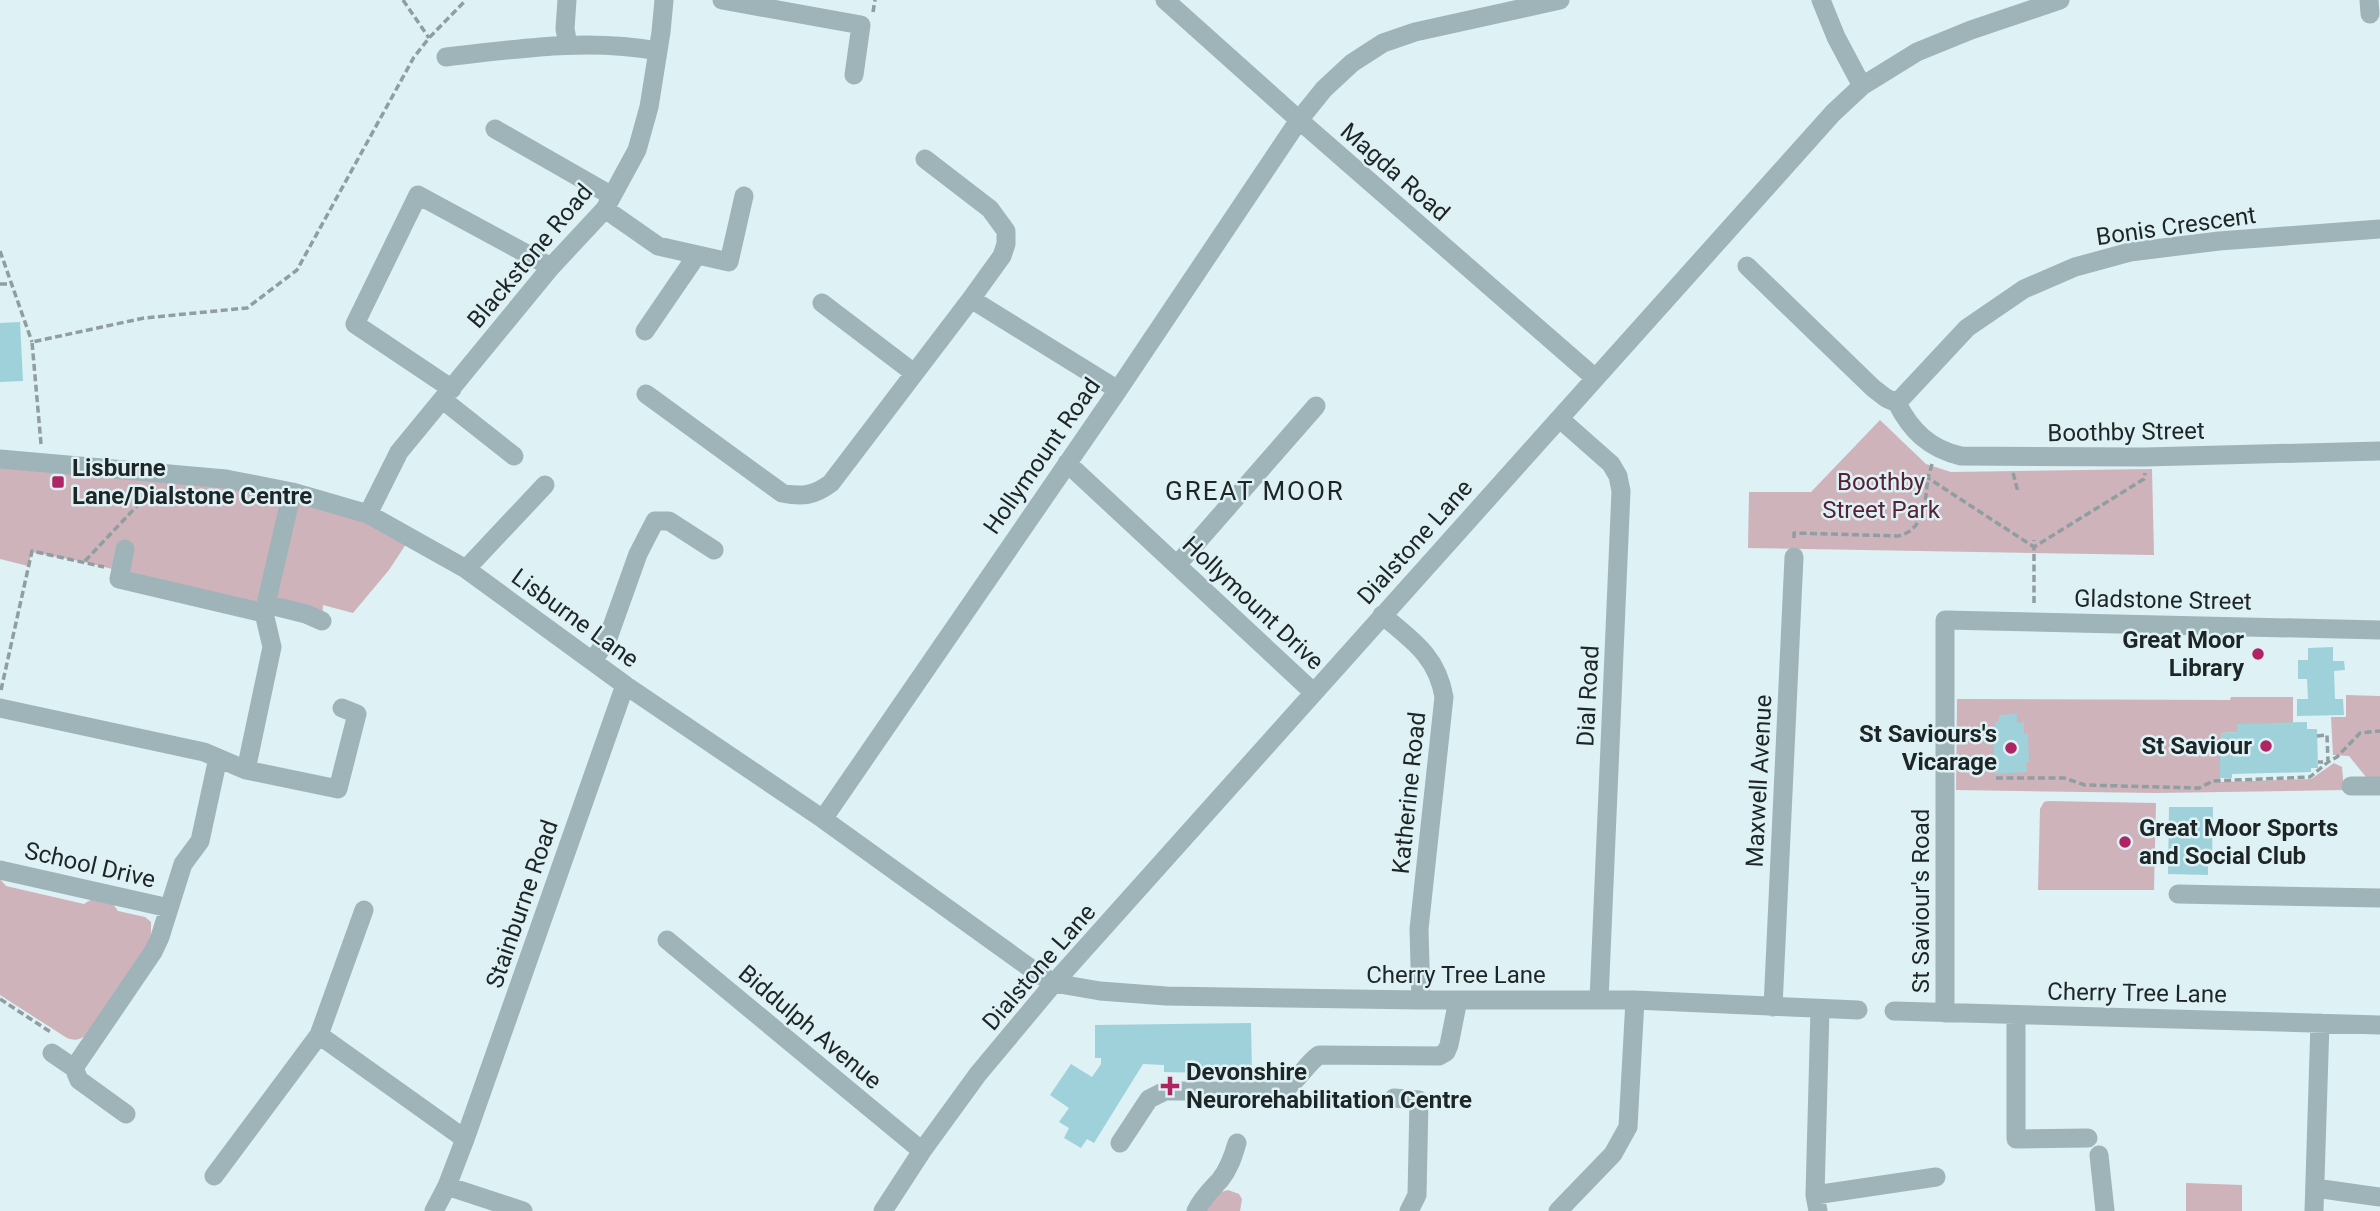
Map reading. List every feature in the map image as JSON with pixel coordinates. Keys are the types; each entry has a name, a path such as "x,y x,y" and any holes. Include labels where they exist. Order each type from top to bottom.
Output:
{"street":[{"path":"567,0 565,29 568,44"},
{"name":"Blackstone Road","path":"368,514 399,452 608,202 637,150 649,107 664,0"},
{"path":"722,0 861,25 854,75"},
{"name":"Magda Road","path":"1165,0 1595,378"},
{"name":"Hollymount Road","path":"823,819 1118,390 1299,120 1324,89 1342,72 1383,43 1415,32 1560,0"},
{"path":"1821,0 1836,37 1862,86"},
{"name":"Dialstone Lane","path":"883,1211 922,1151 978,1074 1054,983 1116,917 1313,692 1833,113 1862,86 1917,52 2018,7 2060,0"},
{"path":"446,57 568,44 633,46 658,51"},
{"path":"495,129 608,202 658,246 729,262 744,196"},
{"path":"646,394 665,416 782,493 809,496 831,483 971,299 1002,256 1006,244 1006,231 990,209 926,158"},
{"path":"514,456 448,395 355,324 418,195 551,267"},
{"name":"Bonis Crescent","path":"1897,403 1967,328 2024,289 2075,267 2130,252 2380,229"},
{"path":"645,331 697,255"},
{"path":"1747,266 1873,388 1897,403 1903,416 1916,431 1941,452"},
{"path":"971,299 1118,390"},
{"path":"822,302 914,373"},
{"path":"1177,565 1316,407"},
{"name":"Dial Road","path":"1560,419 1611,464 1618,475 1621,491 1599,1000"},
{"name":"Boothby Street","path":"1941,452 1983,458 2380,451"},
{"name":"Lisburne Lane","path":"0,459 226,479 292,492 368,514 466,569 625,685 823,819 1054,983"},
{"name":"Hollymount Drive","path":"1067,463 1313,692"},
{"path":"466,569 545,485"},
{"path":"246,770 272,647 265,609 292,492"},
{"path":"593,661 608,638 638,554 655,521 669,521 714,550"},
{"path":"125,548 119,579 265,609 306,614 322,621"},
{"name":"Maxwell Avenue","path":"1773,1007 1794,557"},
{"name":"Katherine Road","path":"1382,615 1421,648 1432,662 1441,677 1444,697 1419,929 1421,1000"},
{"name":"Gladstone Street","path":"1945,620 2380,629"},
{"name":"St Saviour's Road","path":"1945,620 1945,1013"},
{"name":"Stainburne Road","path":"433,1211 447,1186 465,1139 625,685"},
{"path":"0,708 204,752 246,770 338,789 358,714 342,708"},
{"path":"74,1068 153,952 160,937 183,864 200,841 218,758"},
{"path":"2351,786 2380,786"},
{"name":"School Drive","path":"0,870 169,908"},
{"path":"2178,894 2380,898"},
{"path":"214,1176 319,1035 364,910"},
{"name":"Biddulph Avenue","path":"667,940 922,1151"},
{"name":"Cherry Tree Lane","path":"1054,983 1166,996 1635,1000 1858,1010"},
{"path":"1120,1143 1149,1099 1165,1091 1282,1091 1294,1085 1302,1070 1319,1055 1439,1056 1446,1052 1458,1000"},
{"path":"1558,1211 1577,1203 1613,1154 1628,1127 1635,1000"},
{"path":"1820,1009 1816,1203 1936,1177"},
{"name":"Cherry Tree Lane","path":"1894,1011 2380,1025"},
{"path":"2015,1015 2017,1139 2093,1146 2105,1211"},
{"path":"2314,1211 2320,1023"},
{"path":"319,1035 465,1139"},
{"path":"53,1044 74,1068 79,1080 126,1114"},
{"path":"1394,1098 1419,1100 1417,1195 1409,1211"},
{"path":"1196,1211 1202,1199 1222,1178 1231,1163 1237,1143"},
{"path":"447,1186 523,1211"},
{"path":"2315,1188 2380,1197"}],"path":[{"path":"403,0 429,38"},
{"path":"32,342 144,318 247,308 298,270 414,57 466,0"},
{"path":"0,251 32,342 43,463"},
{"path":"0,284 11,284"},
{"path":"1794,557 1794,533 1905,535 1914,528 1923,513 1930,466 1941,452"},
{"path":"2034,547 2144,479 2145,457"},
{"path":"84,562 154,488 155,472"},
{"path":"1928,478 2034,547"},
{"path":"2034,540 2035,622"},
{"path":"0,693 32,551 120,571"},
{"path":"1996,778 2064,778 2085,785 2199,789 2213,781 2310,777 2337,758 2360,733 2380,731"},
{"path":"2317,736 2327,735 2328,762"},
{"path":"2318,762 2328,762"},
{"path":"0,999 53,1044"}],"green space":[{"name":"Boothby Street Park","path":"1880,420 1926,464 1951,472 2152,469 2154,555 1748,548 1749,492 1811,492"},
{"path":"0,459 292,492 410,538 389,570 353,613 323,605 322,621 84,562 32,552 28,566 0,559"},
{"path":"2346,695 2380,696 2380,777 2366,777 2349,756 2333,755 2331,717 2346,717"},
{"path":"2231,697 2293,697 2293,723 2221,733 2221,740 2215,741 2215,751 2220,751 2220,782 2311,779 2334,763 2342,767 2344,790 2156,793 1956,790 1957,699 2230,700"},
{"path":"2044,802 2156,803 2154,890 2038,890 2040,809"},
{"path":"0,879 6,886 84,904 92,899 113,904 118,911 145,917 151,922 151,933 146,947 82,1038 67,1038 0,995"},
{"path":"2186,1183 2242,1185 2242,1211 2186,1211"},
{"path":"1228,1190 1239,1194 1242,1199 1240,1211 1206,1211 1218,1193"}],"building":[{"path":"20,322 23,381 0,382 0,323"},
{"path":"2333,647 2333,661 2344,661 2345,670 2334,671 2335,699 2343,699 2344,715 2297,716 2297,699 2308,699 2307,679 2298,679 2298,660 2308,660 2308,648"},
{"name":"St Saviours's Vicarage","path":"2017,714 2017,723 2024,722 2024,734 2028,733 2027,772 1995,774 1993,726 1999,721 1999,715"},
{"name":"St Saviour","path":"2307,722 2307,729 2317,729 2318,768 2311,768 2311,772 2232,774 2232,778 2220,778 2220,751 2215,751 2215,741 2221,740 2221,733 2237,732 2237,724"},
{"path":"2169,807 2213,807 2212,860 2208,860 2208,875 2168,874"},
{"path":"1251,1023 1252,1074 1164,1072 1164,1065 1143,1064 1094,1143 1087,1139 1081,1148 1064,1138 1069,1128 1059,1122 1069,1108 1050,1095 1071,1064 1092,1077 1101,1064 1101,1058 1095,1058 1095,1025"}],"place":[{"name":"Lisburne Lane/Dialstone Centre","path":"58,482"},
{"name":"Great Moor Library","path":"2258,654"},
{"name":"St Saviour","path":"2266,746"},
{"name":"St Saviours's Vicarage","path":"2011,748"},
{"name":"Great Moor Sports and Social Club","path":"2125,842"},
{"name":"Devonshire Neurorehabilitation Centre","path":"1170,1086"}],"district":[{"name":"GREAT MOOR","path":"1255,491"}]}
